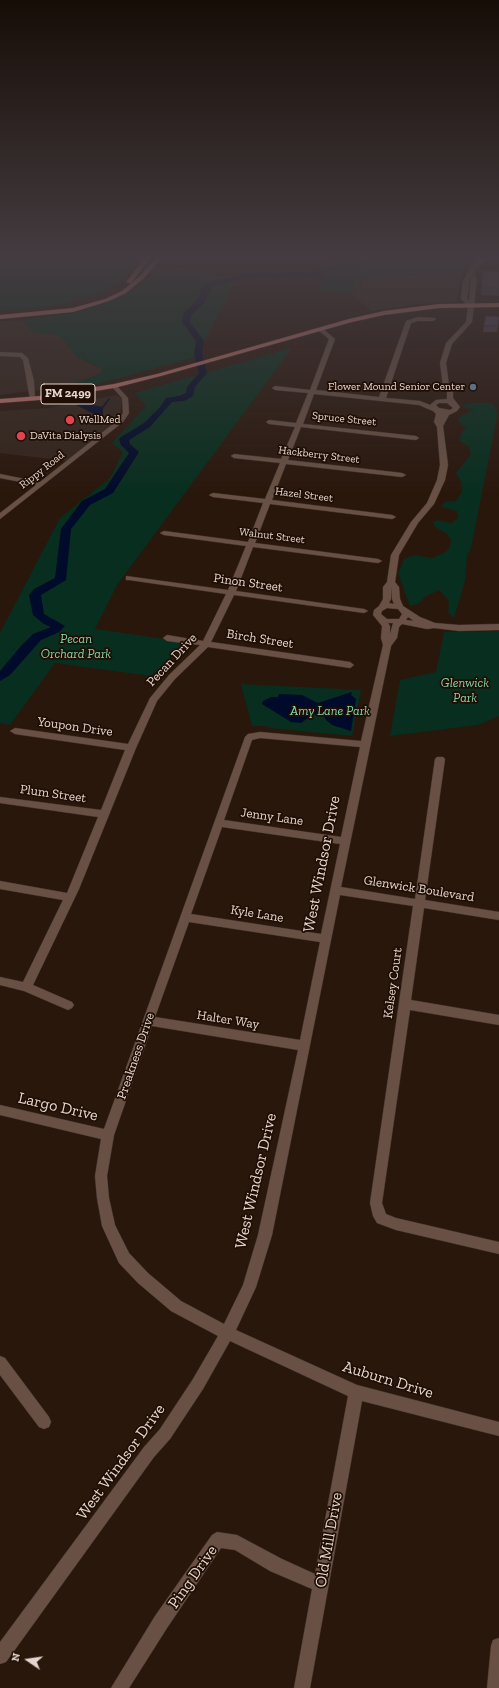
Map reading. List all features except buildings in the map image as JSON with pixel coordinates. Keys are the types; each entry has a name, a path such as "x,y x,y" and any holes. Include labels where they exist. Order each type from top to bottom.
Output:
{"main road":[{"name":"FM 2499","path":"0,406 41,403 82,397 161,377 296,339"},
{"name":"FM 2499","path":"0,401 33,399 116,388"}],"street":[{"name":"Pecan Drive","path":"26,987 70,897 131,748 156,696 172,677 206,644 231,592 300,425 331,345 332,339"},
{"path":"382,399 402,339"},
{"path":"435,409 433,406 444,398 446,386 442,369 447,346 454,339"},
{"path":"0,354 22,355 26,359 33,399"},
{"path":"440,427 446,414 457,408 450,398 450,389 446,386"},
{"name":"Rippy Road","path":"0,517 121,421 126,413 127,406 125,398 116,388"},
{"path":"275,388 420,403 448,401 454,403"},
{"path":"420,403 435,409 450,412"},
{"name":"West Windsor Drive","path":"387,645 385,638 386,626 377,613 387,599 387,587 391,582 395,555 415,522 430,504 441,480 444,465 440,427 437,422 439,414 435,409"},
{"name":"Spruce Street","path":"269,422 416,438"},
{"name":"Hackberry Street","path":"234,456 402,475"},
{"path":"0,476 42,484"},
{"name":"Hazel Street","path":"213,494 392,517"},
{"name":"Walnut Street","path":"164,533 378,561"},
{"name":"Pinon Street","path":"129,578 364,611"},
{"name":"West Windsor Drive","path":"0,1656 149,1452 165,1434 198,1384 227,1333 249,1287 265,1235 365,744 387,645 393,638 395,626 406,616 396,599 395,587 391,582"},
{"path":"383,606 393,605 417,619 434,625 459,628 499,627"},
{"path":"382,620 393,622 401,621 427,626 434,625"},
{"name":"Birch Street","path":"167,638 350,665"},
{"name":"Youpon Drive","path":"15,731 131,748"},
{"name":"Preakness Drive","path":"227,1333 176,1306 143,1278 124,1258 109,1226 103,1198 101,1176 108,1135 246,743 251,736 260,735 365,744"},
{"name":"Kelsey Court","path":"440,759 376,1203 378,1212 382,1219 396,1224 499,1248"},
{"name":"Plum Street","path":"0,800 103,814"},
{"name":"Jenny Lane","path":"218,823 345,841"},
{"path":"0,885 70,897"},
{"name":"Glenwick Boulevard","path":"335,890 499,916"},
{"name":"Kyle Lane","path":"185,917 325,939"},
{"path":"0,982 26,987 68,1005"},
{"path":"404,1004 499,1020"},
{"name":"Halter Way","path":"148,1021 304,1046"},
{"name":"Largo Drive","path":"0,1110 108,1135"},
{"name":"Auburn Drive","path":"227,1333 356,1392 499,1429"},
{"path":"0,1363 44,1422"},
{"name":"Old Mill Drive","path":"302,1688 356,1392"},
{"name":"Ping Drive","path":"119,1688 161,1622 217,1540 237,1543 276,1565 321,1585"},
{"path":"495,1688 499,1646"}],"shaded area":[{"path":"0,339 63,339 84,361 101,368 102,371 100,374 68,386 0,395"},
{"path":"117,395 122,399 120,416 113,425 67,461 0,453 0,411 48,408"}],"green space":[{"path":"62,339 206,339 196,357 93,385 79,387 68,386 100,374 102,371 101,368 76,356"},
{"name":"Pecan Orchard Park","path":"292,348 117,585 95,629 186,642 151,676 55,663 10,725 0,723 0,633 60,518 110,478 123,452 112,443 146,406 135,393"},
{"path":"492,403 498,412 471,548 467,556 465,581 454,618 448,612 449,601 439,590 425,597 418,604 410,606 398,573 404,559 414,555 432,558 446,552 449,548 451,541 447,534 435,527 433,522 437,520 451,523 458,518 457,511 441,507 445,502 456,501 462,491 461,482 456,473 471,454 469,447 460,441 461,433 466,428 460,423 458,418 474,409 465,408 462,405"},
{"name":"Glenwick Park","path":"499,631 499,716 478,725 390,736 400,680 436,672 444,632"},
{"name":"Amy Lane Park","path":"241,684 361,690 352,736 270,728 265,726 252,726"}],"water":[{"path":"81,403 103,407 103,414 92,413 76,405"},
{"path":"352,692 351,695 356,699 351,731 332,725 324,716 318,714 312,715 301,723 291,722 262,704 263,701 271,697 278,697 279,694 302,695 318,703"}],"waterway":[{"path":"0,677 37,637 55,630 59,626 48,622 39,615 35,595 38,591 60,580 66,529 86,503 109,491 134,452 126,445 124,439 147,425 163,409 169,400 181,399 190,394 191,387 203,373 198,354 200,341 198,339"},
{"path":"103,407 109,399"}],"place":[{"name":"Flower Mound Senior Center","path":"473,387"},
{"name":"WellMed","path":"70,420"},
{"name":"DaVita Dialysis","path":"21,436"}]}
